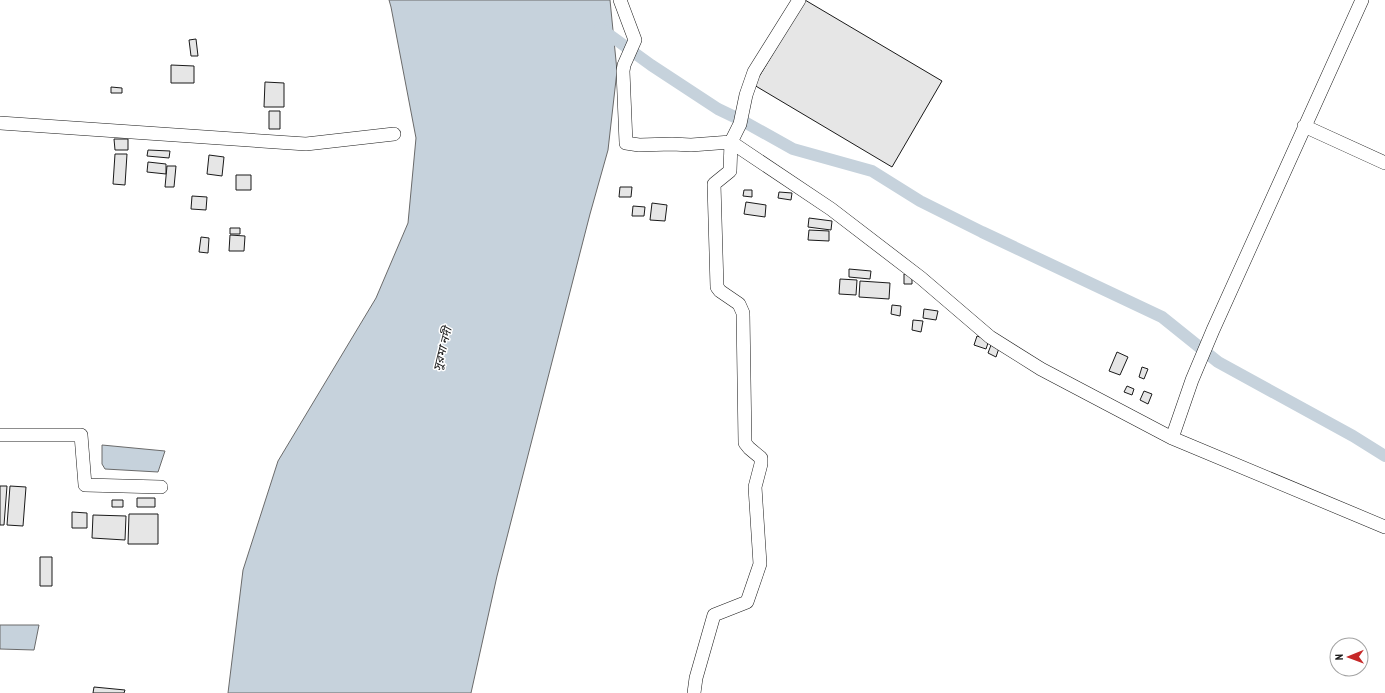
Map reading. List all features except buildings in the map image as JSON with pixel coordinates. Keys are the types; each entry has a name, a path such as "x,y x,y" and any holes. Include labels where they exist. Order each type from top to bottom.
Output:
{"street":[{"path":"620,0 635,40 624,65 626,143 639,145 691,145 731,142 831,209 921,278 990,337 1040,369 1172,438 1385,527"},
{"path":"694,693 696,678 714,615 747,602 760,564 755,487 761,464 761,458 745,443 743,313 739,304 720,291 717,286 714,184 730,171 731,142 740,124 746,95 754,72 798,0"},
{"path":"1172,438 1192,380 1213,330 1362,0"},
{"path":"0,123 306,144 394,134"},
{"path":"1304,126 1385,163"},
{"path":"0,435 81,435 85,485 162,486"}],"water":[{"name":"সুরমা নদী","path":"389,0 610,0 617,71 608,150 590,214 497,576 471,693 228,693 243,570 278,461 376,298 408,223 416,138"},
{"path":"102,445 165,451 158,472 105,469 102,464"},
{"path":"0,625 39,625 34,650 0,649"}],"waterway":[{"path":"600,28 651,65 718,109 793,149 872,171 920,201 1162,317 1218,362 1353,436 1385,456"}]}
